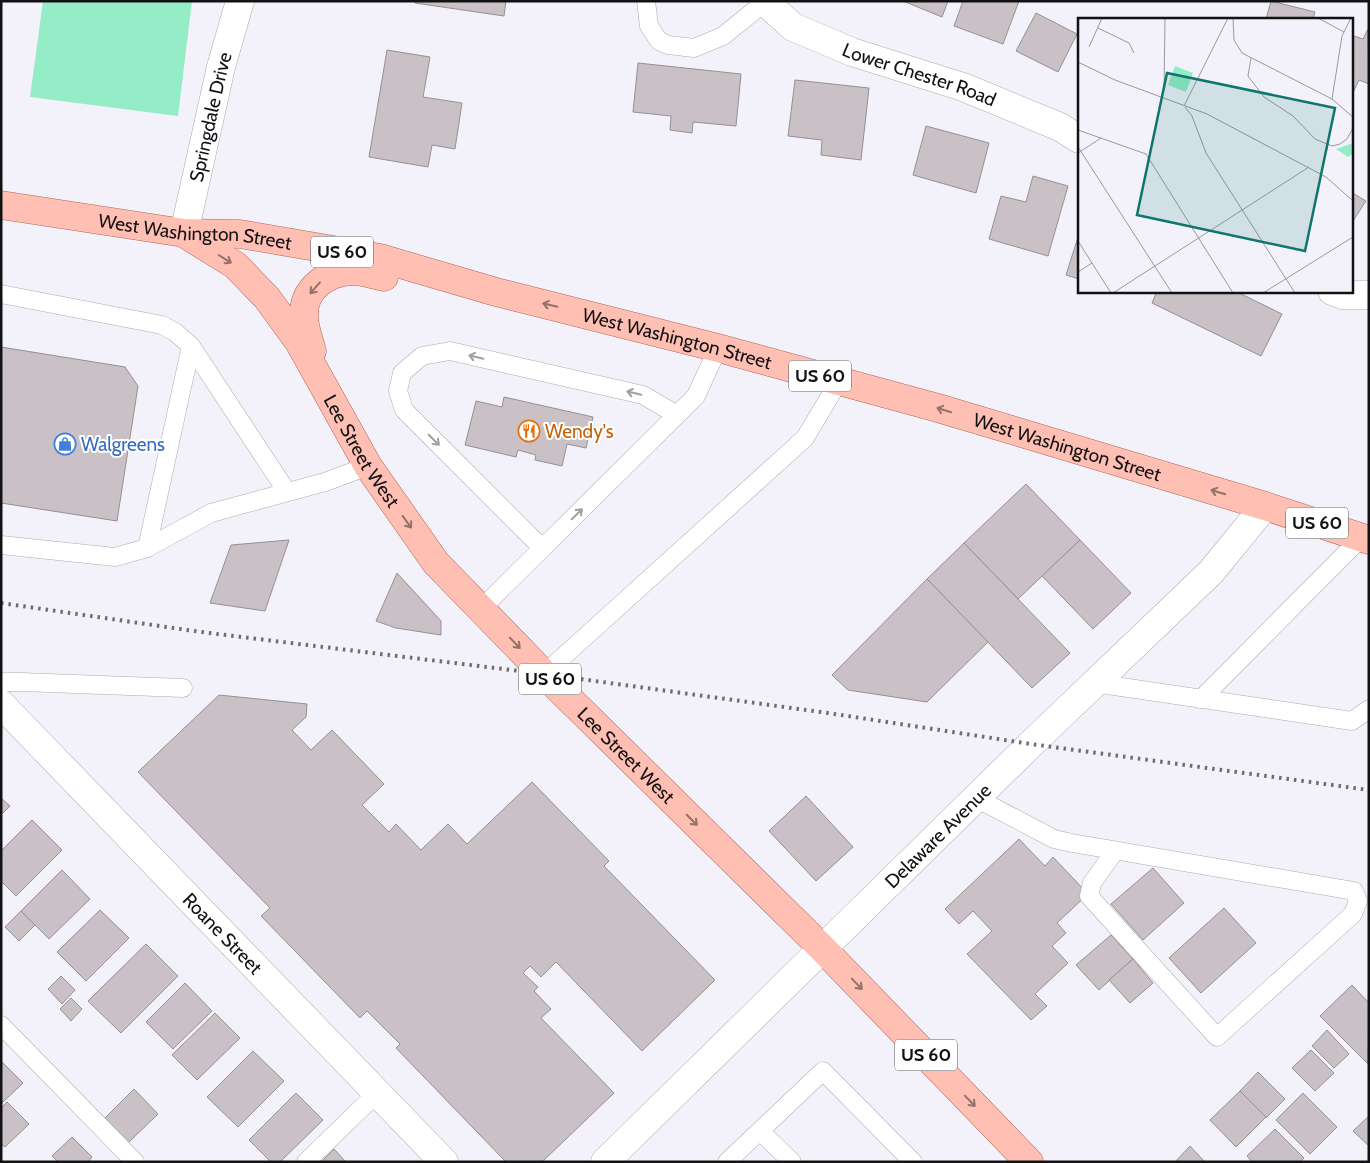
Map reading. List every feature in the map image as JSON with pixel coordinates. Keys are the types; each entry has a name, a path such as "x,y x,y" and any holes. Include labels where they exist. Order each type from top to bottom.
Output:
{"main road":[{"name":"West Washington Street","path":"1,206 184,233 240,234 380,258 496,292 718,348 938,408 1265,506 1365,539"},
{"name":"Lee Street West","path":"184,233 235,265 267,298 299,342 368,466 436,562 544,674 823,949 1029,1162"},
{"path":"319,376 304,318 305,302 315,285 332,275 354,271 432,286 496,292"}],"street":[{"name":"Springdale Drive","path":"184,233 221,67 240,1"},
{"name":"Lower Chester Road","path":"765,2 793,27 852,52 962,87 1060,127 1078,138"},
{"path":"1334,292 1342,295 1369,295"},
{"name":"Delaware Avenue","path":"605,1162 1094,683 1211,572 1265,506"},
{"name":"Roane Street","path":"1,704 444,1162"}],"lane":[{"path":"646,1 649,26 658,41 668,45 694,48 723,36 765,2"},
{"path":"1,294 162,325 175,332 191,346 287,492"},
{"path":"147,548 191,346"},
{"path":"481,608 696,396 718,348"},
{"path":"542,548 404,410 398,391 402,373 405,369 422,356 450,351 643,395 677,416"},
{"path":"544,674 805,438 838,381"},
{"path":"1,545 115,557 147,548 211,513 325,482 368,466"},
{"path":"1201,699 1365,539"},
{"path":"1,682 183,688"},
{"path":"1094,683 1360,721 1369,709"},
{"path":"976,798 1054,839 1354,891 1358,901 1353,914 1217,1037 1089,896 1092,883 1115,851"},
{"path":"1,1025 135,1162"},
{"path":"727,1162 823,1071 913,1162"},
{"path":"306,1162 377,1093"},
{"path":"760,1130 792,1162"}],"green space":[{"path":"43,1 192,1 178,116 30,97"}],"building":[{"path":"415,1 506,1 504,16 415,3"},
{"path":"903,1 948,1 942,17"},
{"path":"963,1 1019,1 1003,44 954,26"},
{"path":"1271,1 1315,12 1313,18 1266,18"},
{"path":"1036,13 1077,34 1058,72 1016,51"},
{"path":"1368,29 1369,84 1359,80 1352,95 1352,35 1363,39"},
{"path":"387,50 430,57 423,97 462,103 455,149 432,145 428,167 369,157"},
{"path":"638,63 741,74 736,126 693,122 692,133 670,130 671,116 633,112"},
{"path":"795,80 869,88 861,160 821,155 822,140 788,136"},
{"path":"926,126 989,143 976,193 913,175"},
{"path":"1033,176 1068,186 1048,256 989,239 1001,196 1026,202"},
{"path":"1352,193 1366,201 1352,222"},
{"path":"1078,237 1078,279 1066,275"},
{"path":"1157,292 1237,292 1282,314 1261,356 1152,303"},
{"name":"Walgreens","path":"1,347 125,367 138,386 117,521 1,503"},
{"name":"Wendy's","path":"504,397 593,417 586,448 567,444 562,466 535,460 536,455 518,450 516,457 465,445 476,401 502,407"},
{"path":"1026,484 1080,540 1018,599 964,543"},
{"path":"289,540 265,611 210,603 231,545"},
{"path":"1080,540 1131,593 1093,629 1042,576"},
{"path":"964,543 1070,653 1032,688 927,579"},
{"path":"397,573 441,621 441,635 396,628 376,621"},
{"path":"927,579 988,642 927,702 848,690 832,675"},
{"path":"219,695 307,704 306,717 292,730 311,750 332,730 384,784 362,805 389,832 396,824 421,850 448,824 467,844 532,782 609,861 604,866 715,980 642,1051 556,962 541,977 530,966 523,973 538,987 534,991 551,1009 541,1018 614,1093 542,1162 506,1162 396,1048 400,1044 367,1011 360,1018 261,916 270,908 138,772"},
{"path":"806,796 853,847 816,881 769,831"},
{"path":"1,798 10,806 1,815"},
{"path":"32,820 62,850 16,896 1,881 1,851"},
{"path":"1019,839 1045,866 1053,857 1088,894 1057,923 1066,933 1052,946 1068,963 1035,994 1047,1006 1031,1020 967,954 992,931 973,911 959,924 945,909"},
{"path":"1153,868 1184,903 1143,940 1111,904"},
{"path":"62,870 90,899 49,939 21,911"},
{"path":"1224,908 1256,943 1201,993 1169,958"},
{"path":"100,910 129,938 86,981 57,952"},
{"path":"21,911 35,925 19,941 5,927"},
{"path":"1111,935 1133,959 1099,990 1076,965"},
{"path":"146,944 178,976 121,1033 88,1001"},
{"path":"1133,959 1153,983 1130,1003 1109,980"},
{"path":"61,976 75,990 62,1004 48,989"},
{"path":"185,983 212,1011 173,1049 146,1022"},
{"path":"1352,985 1369,1003 1368,1064 1320,1016"},
{"path":"71,998 82,1009 71,1021 60,1009"},
{"path":"215,1013 240,1038 197,1080 172,1055"},
{"path":"1327,1030 1349,1054 1334,1068 1312,1046"},
{"path":"1311,1050 1334,1073 1315,1091 1292,1068"},
{"path":"253,1051 284,1081 238,1127 207,1097"},
{"path":"1,1061 23,1083 1,1104"},
{"path":"1258,1072 1285,1099 1266,1118 1240,1091"},
{"path":"134,1089 158,1114 128,1143 104,1119"},
{"path":"1240,1091 1266,1117 1236,1147 1210,1120"},
{"path":"296,1093 323,1120 280,1162 271,1162 249,1140"},
{"path":"1303,1093 1337,1127 1310,1154 1276,1120"},
{"path":"7,1102 29,1124 5,1147 1,1144 1,1108"},
{"path":"1369,1116 1369,1146 1353,1131"},
{"path":"1275,1129 1304,1158 1300,1162 1252,1162 1247,1156"},
{"path":"72,1137 92,1157 88,1162 58,1162 52,1156"},
{"path":"1190,1146 1205,1162 1175,1162"},
{"path":"334,1149 346,1162 321,1162"}],"railway":[{"path":"1,603 201,632 544,674 828,713 1031,744 1369,790"}],"place":[{"name":"Wendy's","path":"529,431"},
{"name":"Walgreens","path":"65,444"}]}
